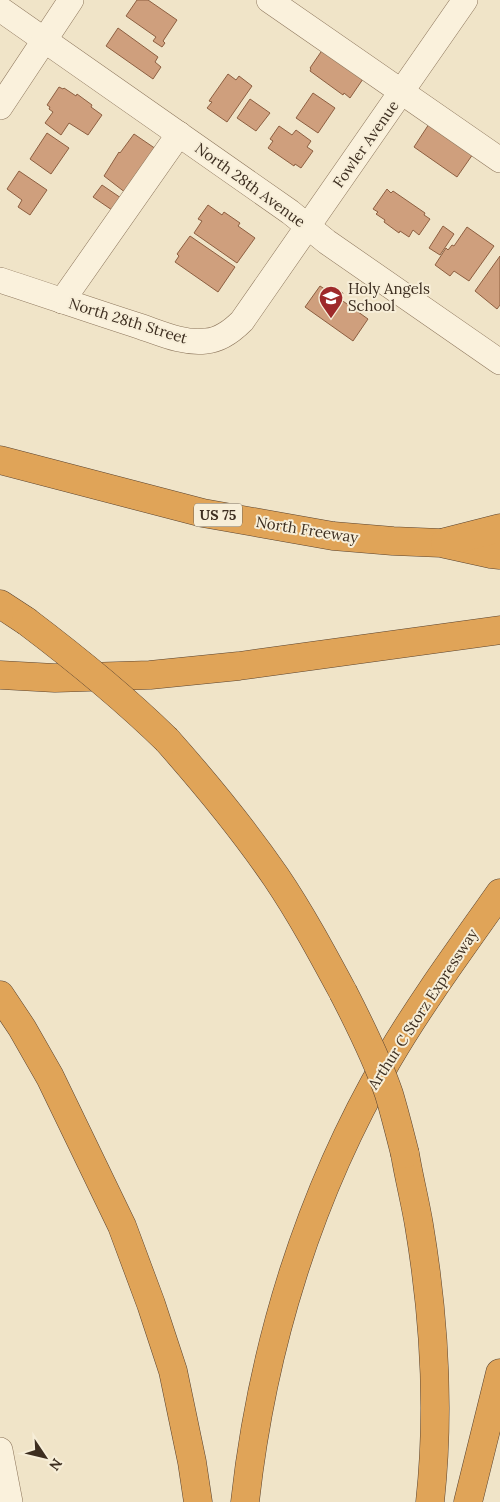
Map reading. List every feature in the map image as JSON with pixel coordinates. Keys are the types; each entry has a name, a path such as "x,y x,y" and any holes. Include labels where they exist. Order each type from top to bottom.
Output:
{"highway":[{"name":"North Freeway","path":"0,460 203,513 333,536 441,543 500,555"},
{"path":"441,543 500,528"},
{"path":"0,604 26,621 120,696 167,740 224,806 277,878 309,929 362,1028 395,1114 419,1225 433,1350 435,1410 430,1502"},
{"path":"0,675 55,678 150,676 239,666 500,630"},
{"name":"Arthur C Storz Expressway","path":"245,1502 260,1400 279,1320 321,1196 336,1160 367,1096 400,1039 500,892"},
{"path":"0,995 39,1056 122,1226 173,1371 192,1462 198,1502"},
{"path":"0,1019 73,1126"},
{"path":"468,1502 500,1373"}],"street":[{"path":"0,107 71,0"},
{"path":"269,0 500,160"},
{"name":"Fowler Avenue","path":"266,288 465,0"},
{"name":"North 28th Avenue","path":"0,9 290,212 327,242 500,362"},
{"path":"62,301 179,134"},
{"name":"North 28th Street","path":"0,280 184,340 205,342 232,331 242,322 266,288"},
{"path":"0,1450 10,1502"}],"building":[{"path":"137,0 148,0 177,20 163,41 165,43 162,47 153,41 156,37 126,16"},
{"path":"118,28 158,57 155,62 161,67 153,79 106,46"},
{"path":"323,49 363,79 350,98 310,71 310,68"},
{"path":"228,74 236,80 239,76 252,86 227,122 207,108 212,102 209,101"},
{"path":"59,87 76,96 77,94 102,115 88,135 69,123 61,135 45,123 53,112 47,105"},
{"path":"313,93 335,108 318,133 296,118"},
{"path":"250,99 270,113 256,131 237,118"},
{"path":"429,124 473,154 457,177 414,147"},
{"path":"279,126 292,135 296,130 311,141 307,147 313,151 301,168 295,164 294,166 268,148 273,141 270,139"},
{"path":"47,133 69,148 51,174 30,159"},
{"path":"134,134 156,149 126,193 104,176 119,152"},
{"path":"19,171 47,190 30,215 18,207 22,200 7,189"},
{"path":"102,185 121,198 112,210 93,197"},
{"path":"387,189 391,193 393,191 425,213 424,215 430,219 419,235 413,230 409,237 400,231 399,233 376,214 378,212 373,209"},
{"path":"208,205 222,215 224,212 240,223 238,226 255,238 237,263 194,233 202,221 198,219"},
{"path":"443,226 454,234 440,255 429,248"},
{"path":"467,227 494,246 469,281 454,271 450,276 435,265 446,248 448,250 452,245 454,246"},
{"path":"190,236 235,267 218,292 175,262 179,256 177,254"},
{"path":"500,256 500,305 497,309 475,291"},
{"path":"320,286 332,294 336,288 343,293 340,299 368,319 353,341 305,307"}],"place":[{"name":"Holy Angels School","path":"331,319"}]}
